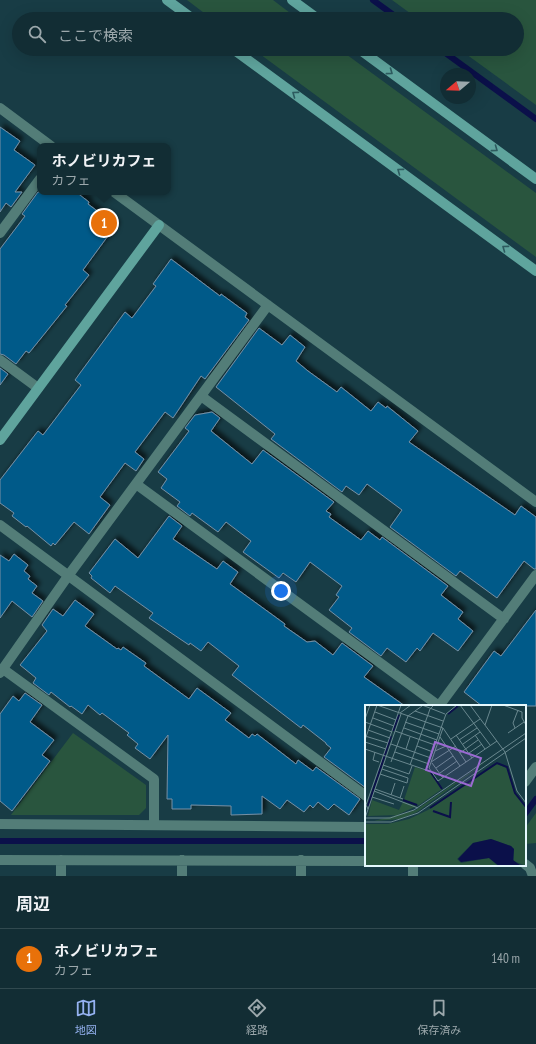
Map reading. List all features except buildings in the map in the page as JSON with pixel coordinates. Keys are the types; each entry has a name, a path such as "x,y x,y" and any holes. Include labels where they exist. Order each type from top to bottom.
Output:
{"street":[{"path":"167,0 183,12"},
{"path":"292,0 308,12"},
{"path":"244,56 536,271"},
{"path":"369,56 536,179"},
{"path":"0,108 47,143"},
{"path":"0,233 37,182"},
{"path":"118,195 536,502"},
{"path":"0,440 159,225"},
{"path":"154,824 154,779 2,671 68,576 268,305"},
{"path":"0,360 38,388"},
{"path":"201,396 504,619"},
{"path":"136,484 438,705"},
{"path":"0,526 365,795"},
{"path":"440,705 536,575"},
{"path":"526,781 536,767"},
{"path":"0,824 154,824 365,827"},
{"path":"0,860 365,860"},
{"path":"61,860 61,876"},
{"path":"182,860 182,876"},
{"path":"301,860 301,876"},
{"path":"526,865 530,868 533,876"}],"green space":[{"path":"187,0 273,0 289,12 203,12"},
{"path":"392,0 536,0 536,105 469,56 524,56 524,12 408,12"},
{"path":"263,56 349,56 536,193 536,257"},
{"path":"73,733 146,785 146,808 139,815 11,815"},
{"path":"536,813 536,843 526,844 526,827"}],"waterway":[{"path":"373,0 389,12"},
{"path":"450,56 536,119"},
{"path":"526,813 536,799"},
{"path":"0,841 365,841"}],"place":[{"name":"ホノビリカフェ","path":"104,223"}]}
